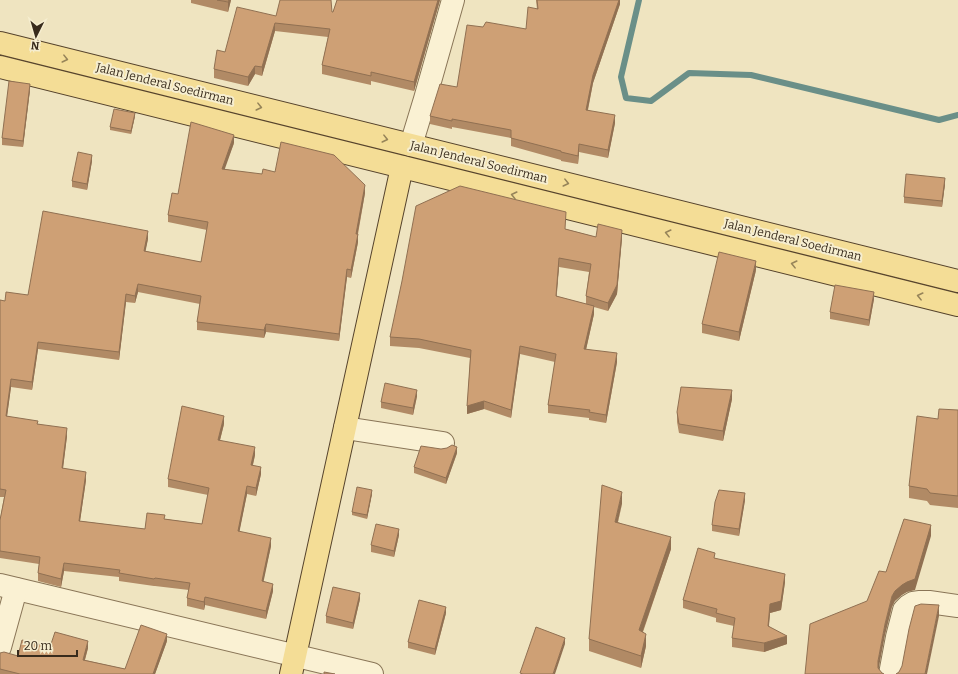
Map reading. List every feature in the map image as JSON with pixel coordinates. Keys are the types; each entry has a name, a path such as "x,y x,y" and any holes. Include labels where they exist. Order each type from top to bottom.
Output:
{"main road":[{"name":"Jalan Jenderal Soedirman","path":"0,43 958,281"},
{"name":"Jalan Jenderal Soedirman","path":"0,67 958,305"},
{"path":"293,665 402,167"}],"street":[{"path":"411,145 453,0"},
{"path":"345,428 443,443"},
{"path":"0,647 8,587 293,665 372,674"},
{"path":"890,674 897,636 904,610 908,606 913,603 929,602 958,606"}],"building":[{"path":"217,0 229,0 228,2"},
{"path":"280,0 331,0 333,12 337,0 438,0 414,82 371,72 371,76 322,65 330,29 275,23 262,67 255,66 248,77 214,69 217,50 225,52 237,7 276,16"},
{"path":"537,0 619,0 593,75 586,110 615,115 608,150 579,144 578,156 511,138 511,130 430,116 440,84 457,87 467,25 483,27 486,22 526,29 528,7 538,9"},
{"path":"9,81 30,84 23,141 2,138"},
{"path":"114,109 135,113 131,131 110,127"},
{"path":"191,122 234,135 222,169 262,174 263,169 275,172 281,142 334,155 365,185 351,270 347,269 339,334 266,324 264,330 197,322 201,296 138,284 135,296 126,294 119,352 38,342 32,382 11,379 6,416 38,421 37,424 67,428 62,468 86,472 79,521 145,529 147,513 165,515 164,519 202,524 209,488 168,479 182,406 224,416 218,440 255,447 251,465 261,467 256,488 247,486 238,531 271,538 262,581 273,584 266,611 205,597 204,602 187,598 190,583 119,573 120,570 64,563 61,579 38,573 40,557 0,551 0,520 6,490 0,489 0,300 5,301 6,292 28,295 43,211 148,231 144,251 201,262 208,222 168,215 172,193 178,194"},
{"path":"78,152 92,155 87,184 72,181"},
{"path":"906,174 945,178 942,201 904,197"},
{"path":"460,186 566,212 565,229 596,237 598,224 622,230 617,285 608,303 586,296 591,264 559,258 556,296 594,306 584,349 617,353 606,415 589,412 590,410 548,405 556,354 520,346 511,410 484,401 467,406 471,350 419,339 390,337 416,206"},
{"path":"719,252 756,261 739,332 702,324"},
{"path":"835,285 874,292 869,320 830,312"},
{"path":"385,383 417,390 413,408 381,402"},
{"path":"681,387 732,390 723,431 679,424 677,412"},
{"path":"939,409 958,410 958,496 930,493 927,489 909,486 917,416 938,419"},
{"path":"452,445 457,447 446,478 414,467 421,446 441,449"},
{"path":"602,485 622,492 615,522 671,537 639,630 646,634 641,656 589,639"},
{"path":"357,487 372,490 367,515 352,512"},
{"path":"719,490 745,493 739,529 712,525 715,502"},
{"path":"904,519 931,525 915,579 902,585 892,596 878,661 878,668 884,674 805,674 810,624 867,601 879,571 886,572"},
{"path":"376,524 399,529 394,551 371,545"},
{"path":"698,548 715,553 714,558 785,574 781,601 770,604 768,626 787,636 764,643 732,638 735,618 716,613 717,609 683,600"},
{"path":"333,587 360,593 353,623 326,616"},
{"path":"419,600 446,607 435,649 408,642"},
{"path":"921,604 939,605 925,674 896,674 902,666 915,606"},
{"path":"141,625 167,634 153,674 20,674 0,669 0,653 4,652 18,656 22,640 50,647 55,632 88,641 83,660 125,669"},
{"path":"536,627 565,638 553,674 520,673"},
{"path":"324,672 335,674 324,674"}],"waterway":[{"path":"639,0 621,77 626,98 651,101 689,73 751,75 939,120 958,115"}]}
